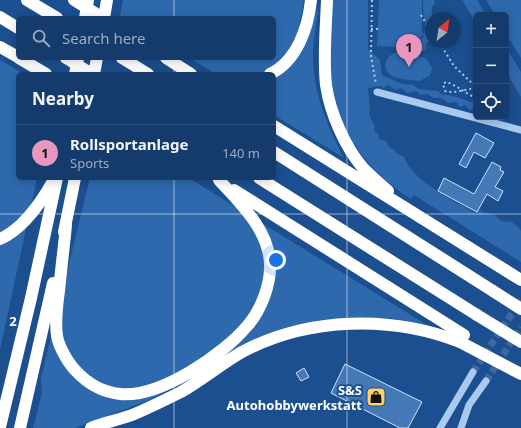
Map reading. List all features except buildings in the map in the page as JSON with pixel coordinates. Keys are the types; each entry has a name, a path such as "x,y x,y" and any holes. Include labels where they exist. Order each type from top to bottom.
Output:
{"highway":[{"path":"27,0 54,16"},
{"path":"74,0 100,16"},
{"path":"85,16 88,0"},
{"path":"103,16 107,0"},
{"path":"275,72 294,54 304,32 311,0"},
{"path":"327,0 325,51 326,86 334,115 345,141 363,167 407,210"},
{"path":"0,17 16,27"},
{"path":"0,46 16,56"},
{"path":"22,60 43,72"},
{"path":"69,60 90,72"},
{"path":"75,72 78,60"},
{"path":"94,72 96,60"},
{"path":"125,60 145,72"},
{"path":"169,60 188,72"},
{"path":"178,65 194,72"},
{"path":"276,127 521,280"},
{"path":"276,153 521,309"},
{"path":"0,239 16,229 27,218 42,200 55,180"},
{"path":"0,427 31,298 56,180"},
{"path":"20,428 66,225 75,180"},
{"path":"66,225 57,309 57,337 70,365 86,381 104,391 122,394 146,391 170,382 195,368 221,350 248,325 259,308 266,289 270,263 266,243 256,224 218,180"},
{"path":"219,180 462,339 521,374"},
{"path":"262,180 521,342"},
{"path":"91,428 131,415 154,405 197,382 242,352 285,335 340,324 393,325 462,339"}],"street":[{"path":"377,92 521,130"},
{"path":"440,428 473,372"},
{"path":"461,428 469,405 486,381"}],"path":[{"path":"372,0 371,56 377,92"},
{"path":"421,15 425,22"},
{"path":"371,29 378,29"},
{"path":"443,48 454,66 473,85"},
{"path":"473,88 461,90 450,92 445,91 443,84 446,82 450,83 461,90 473,96"}],"shaded area":[{"path":"123,0 304,0 298,31 288,52 274,66 264,72 213,72 192,60 276,60 276,16 120,16"},
{"path":"332,0 368,0 368,49 380,60 382,75 402,84 413,85 419,89 438,91 441,94 473,102 473,110 470,110 465,105 460,107 456,102 448,103 442,98 433,98 428,94 421,95 416,91 407,93 401,88 395,90 388,85 383,88 381,86 368,88 370,108 369,115 375,126 374,130 378,134 379,139 386,141 390,148 394,149 396,153 404,157 414,172 430,186 448,198 473,212 476,213 481,209 481,211 495,215 501,221 512,222 519,228 521,231 521,262 414,195 411,199 385,179 363,157 339,116 330,84 328,60"},
{"path":"379,0 422,0 422,34 425,31 426,50 422,51 420,47 407,47 412,39 424,38 422,35 421,38 406,37 406,41 400,47 377,46"},
{"path":"423,0 434,0 435,3 432,7 432,12 425,12 425,22"},
{"path":"462,0 477,0 484,12 473,12 473,18"},
{"path":"486,0 521,0 521,58 509,39 509,12 493,12"},
{"path":"319,5 313,49 315,82 322,108 332,134 344,158 276,116 276,78 291,65 307,37"},
{"path":"398,52 426,58 432,68 430,75 420,81 392,76 386,70 386,62 390,56"},
{"path":"509,52 521,72 521,97 509,77"},
{"path":"0,60 21,72 16,72 16,180 37,180 0,350"},
{"path":"90,180 192,180 427,325 389,318 336,319 288,327 252,341 174,388 147,401 75,428 33,428 42,393 41,378"}],"tunnel":[{"path":"473,372 521,300"},
{"path":"486,381 521,327"}],"place":[{"name":"Rollsportanlage","path":"409,67"},
{"name":"S&S Autohobbywerkstatt","path":"376,397"}]}
